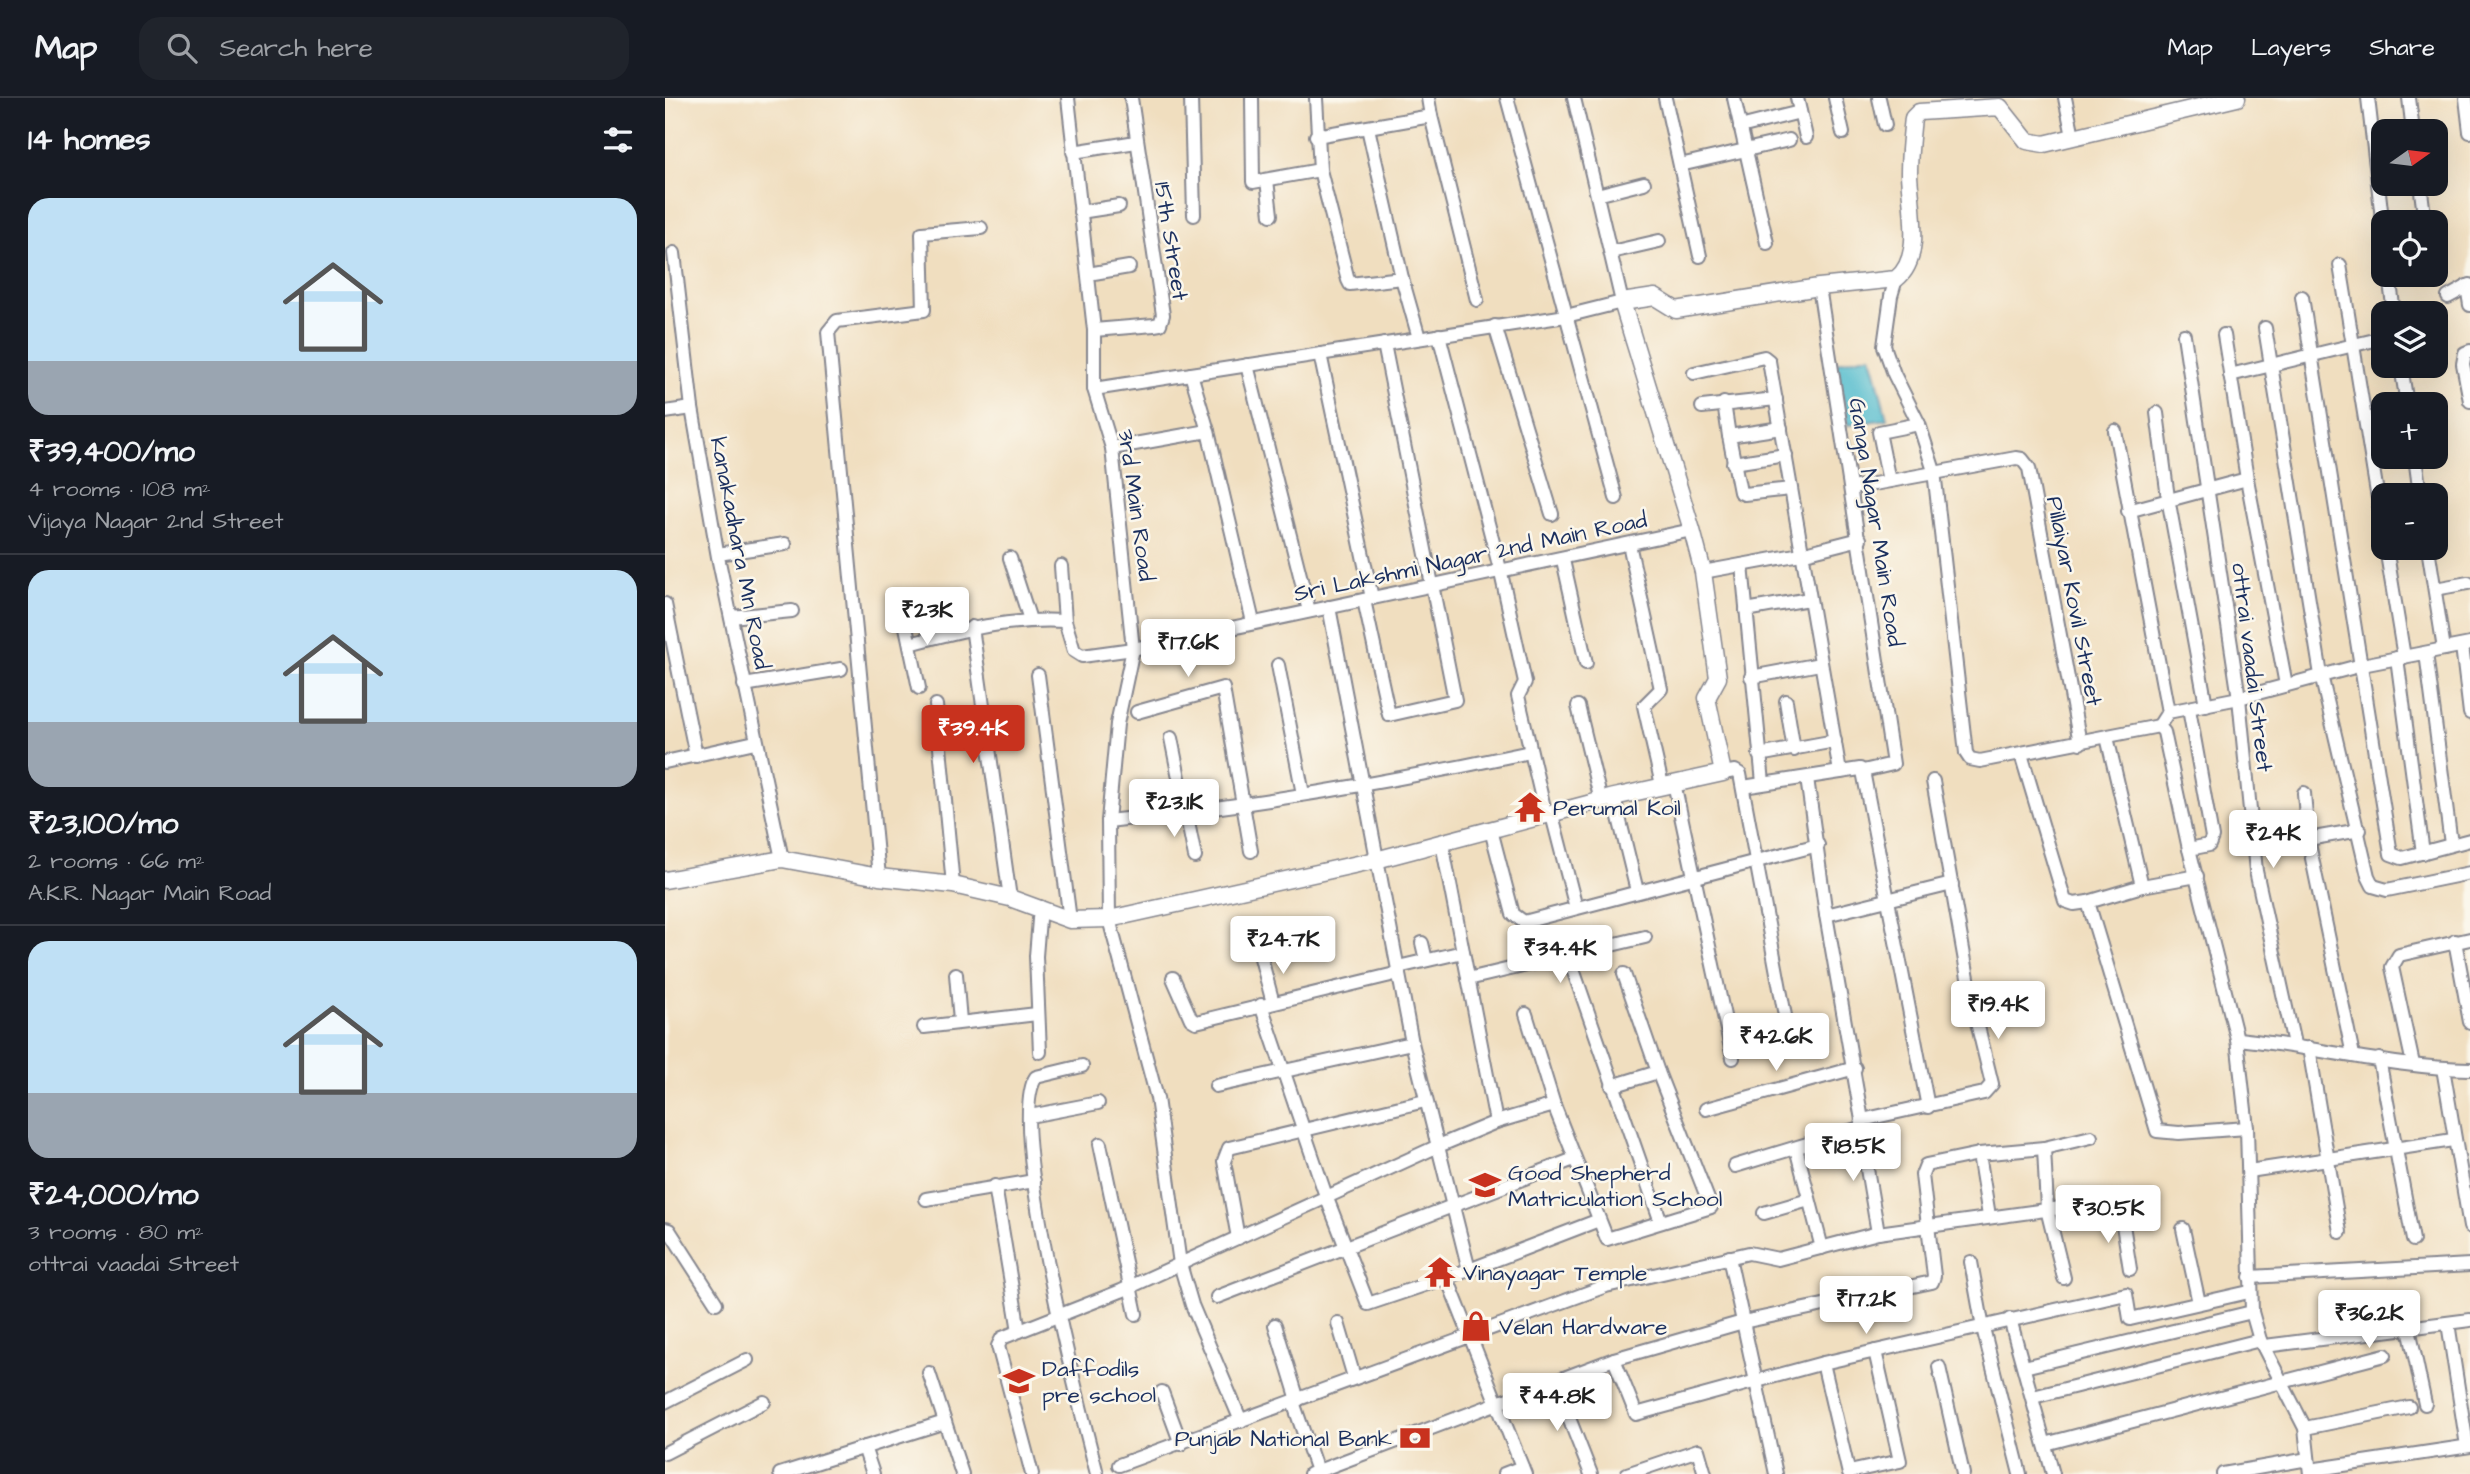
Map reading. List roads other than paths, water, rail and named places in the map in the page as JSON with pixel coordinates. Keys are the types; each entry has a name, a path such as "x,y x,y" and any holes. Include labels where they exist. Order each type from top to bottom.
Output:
{"main road":[{"path":"665,880 782,859 879,877 953,885 1010,898 1070,920 1109,919 1376,860 1668,784 1723,774 1707,707 1709,692 1718,678 1703,572 1622,302 1655,297 1676,310 1819,287 1896,279 1905,272 1910,261 1913,221 1909,173 1913,118 1918,105 2000,107 2027,141 2044,144 2189,103 2237,98"}],"street":[{"name":"3rd Main Road","path":"1068,98 1094,330 1094,389 1112,448 1133,649 1117,724 1108,821 1109,919 1157,1098 1180,1264 1192,1305 1241,1421"},
{"name":"15th Street","path":"1094,330 1154,325 1162,320 1132,98"},
{"path":"1191,98 1194,215"},
{"path":"1252,98 1253,182 1320,170"},
{"path":"1316,98 1316,136 1320,170 1350,284 1402,278"},
{"path":"1428,98 1477,300"},
{"path":"1507,98 1616,498"},
{"path":"1094,389 1566,316 1622,302 1574,98"},
{"path":"1665,98 1700,256"},
{"path":"1734,98 1767,243"},
{"path":"1797,98 1806,137"},
{"path":"1835,98 1843,133"},
{"path":"1879,98 1885,125"},
{"path":"2065,98 2073,136"},
{"path":"2368,98 2381,210"},
{"path":"2409,98 2412,119"},
{"path":"2466,98 2470,132"},
{"path":"1740,127 1800,111"},
{"path":"1316,136 1431,116"},
{"path":"1368,128 1402,278 1419,338"},
{"path":"1680,164 1790,140"},
{"path":"1073,152 1136,142"},
{"path":"1267,180 1271,215"},
{"path":"1597,195 1644,183"},
{"path":"1080,212 1119,206"},
{"path":"879,877 828,332 837,321 924,310 922,233 981,228"},
{"path":"1611,253 1659,241"},
{"name":"kanakadhara Mn Road","path":"674,253 692,408 718,554 755,742 782,859"},
{"path":"2340,265 2375,483"},
{"path":"1088,274 1129,267"},
{"path":"1896,279 1884,346 1894,374 1919,424 1934,471 1966,753 1970,759 1980,761 2021,754 2159,726 2168,712 2115,431"},
{"path":"2448,297 2468,286 2470,305"},
{"name":"Ganga Nagar Main Road","path":"1819,287 1893,764 1863,771"},
{"path":"2302,296 2391,854 2402,858 2470,840"},
{"path":"1495,326 1552,514"},
{"path":"2265,328 2321,675 2360,830 2368,876 2378,890 2470,873"},
{"path":"1439,335 1501,573 1525,682 1518,696 1530,752 1576,908"},
{"name":"ottrai vaadai Street","path":"2184,335 2239,698 2256,871 2294,1044"},
{"path":"2224,335 2247,479 2286,685"},
{"path":"2230,375 2371,341"},
{"path":"1320,354 1389,715 1455,700 1435,586 1384,344"},
{"path":"2470,351 2465,353 2463,364 2470,401"},
{"path":"1694,373 1767,357 1840,772"},
{"path":"1247,365 1310,611"},
{"path":"1191,374 1208,431 1253,622"},
{"path":"1703,407 1776,399"},
{"path":"1724,403 1733,463 1742,493 1791,489"},
{"path":"665,412 692,408"},
{"path":"2157,413 2168,498 2206,705"},
{"path":"1889,481 1879,432 1919,424"},
{"path":"1728,436 1781,428"},
{"path":"1112,448 1208,431"},
{"path":"1733,463 1786,455"},
{"name":"Pillaiyar Kovil Street","path":"1934,471 2016,458 2029,468 2080,743"},
{"path":"1852,488 1934,471"},
{"path":"2128,511 2168,498 2247,479"},
{"name":"Sri Lakshmi Nagar 2nd Main Road","path":"1065,621 1074,651 1079,655 1133,649 1253,622 1563,560 1692,530"},
{"path":"1703,572 1801,554 1860,539"},
{"path":"718,554 785,544"},
{"path":"1629,544 1661,689 1644,706 1693,876 1733,1058"},
{"path":"1010,558 1030,620"},
{"path":"1563,560 1586,663"},
{"path":"2388,560 2423,853"},
{"path":"2430,560 2444,649"},
{"path":"1742,565 1763,783"},
{"path":"910,644 972,627 1030,620 1065,621 1061,566"},
{"path":"2435,589 2468,583"},
{"path":"1746,610 1809,598"},
{"path":"665,604 696,756"},
{"path":"1329,607 1412,1043 1451,1208 1469,1270"},
{"path":"731,617 792,611"},
{"path":"903,612 919,688"},
{"path":"972,627 1010,898"},
{"path":"2168,712 2239,698 2362,665 2466,645 2470,713"},
{"path":"2426,653 2451,844"},
{"path":"1751,677 1820,664"},
{"path":"1278,665 1303,794"},
{"path":"744,685 841,669"},
{"path":"1038,675 1070,920"},
{"path":"1137,712 1223,688 1251,852"},
{"path":"1786,701 1794,750"},
{"path":"936,705 953,885"},
{"path":"1578,706 1637,891"},
{"path":"2189,709 2212,832 2209,845 2189,849"},
{"path":"2159,726 2164,732 2189,849 2237,1039 2247,1128 2249,1292 2252,1312 2262,1343 2305,1429 2310,1468"},
{"path":"2107,737 2142,886"},
{"path":"1171,738 1195,857"},
{"path":"1759,755 1835,741"},
{"path":"665,762 755,742"},
{"path":"1108,821 1243,805 1363,785 1530,752"},
{"path":"2021,754 2065,901 2074,904 2088,902 2142,886 2197,876"},
{"path":"1743,787 1863,771 1928,1107"},
{"path":"1723,774 1739,772 1743,787 1791,1048"},
{"path":"1807,778 1826,915 1855,1068 1878,1233"},
{"path":"1735,1166 1796,1148 1861,1124 1984,1093 1991,1084 1973,1006 1933,781"},
{"path":"2304,793 2308,839 2353,1055"},
{"path":"1491,830 1516,918 1524,922 1818,845"},
{"path":"2308,839 2360,830"},
{"path":"1442,843 1496,1122"},
{"path":"1826,915 1952,884"},
{"path":"2088,902 2157,1130 2179,1133 2247,1128"},
{"path":"1040,907 1035,956 1040,1052"},
{"path":"1468,979 1645,937"},
{"path":"2413,1064 2392,967 2399,955 2470,939"},
{"path":"2455,942 2470,1022"},
{"path":"1422,943 1426,960"},
{"path":"1173,978 1194,1022 1463,952"},
{"path":"1568,955 1661,1222"},
{"path":"1261,958 1267,1004 1281,1070 1368,1304 1447,1278 1599,1220"},
{"path":"956,974 960,1021"},
{"path":"1526,1014 1554,1105 1607,1239 1711,1207 1658,1072 1624,974"},
{"path":"924,1027 1037,1014"},
{"path":"2237,1039 2294,1044 2442,1068 2470,1069"},
{"path":"1216,1086 1412,1043"},
{"path":"2309,1048 2340,1232"},
{"path":"2379,1059 2413,1240"},
{"path":"1082,1066 1036,1077 1028,1093 1034,1181 1058,1318 1097,1474"},
{"path":"1706,1109 1855,1068"},
{"path":"2442,1068 2470,1227"},
{"path":"1612,1086 1658,1072"},
{"path":"1238,1238 1224,1161 1226,1151 1304,1128 1425,1101"},
{"path":"1030,1116 1098,1103"},
{"path":"1032,1474 998,1346 1006,1336 1058,1318 1128,1288 1436,1147 1496,1122 1554,1105"},
{"path":"1275,1325 1314,1473 1496,1401 1615,1359 1743,1322 1928,1283 1934,1276 1922,1169 1933,1163 1979,1154 2044,1148 2091,1137"},
{"path":"2249,1171 2453,1140"},
{"path":"1100,1144 1128,1288 1136,1314"},
{"path":"1796,1148 1822,1248"},
{"path":"2044,1148 2047,1209 2064,1278"},
{"path":"1979,1154 1989,1216"},
{"path":"1217,1297 1574,1159"},
{"path":"926,1199 1034,1181"},
{"path":"995,1186 1020,1331"},
{"path":"1764,1213 1809,1199"},
{"path":"1119,1465 1606,1286 1749,1253 1778,1259 1878,1233 2104,1201 2118,1203 2130,1269"},
{"path":"665,1229 669,1230 716,1303"},
{"path":"2183,1229 2199,1303"},
{"path":"1729,1257 1776,1474"},
{"path":"1971,1262 1983,1328 2020,1474"},
{"path":"2250,1277 2470,1265"},
{"path":"1447,1278 1523,1470 1504,1474"},
{"path":"1615,1359 1636,1414 1757,1379 2126,1294 2130,1319 2249,1292"},
{"path":"2024,1367 2252,1312"},
{"path":"2010,1319 2053,1474"},
{"path":"2033,1397 2262,1343 2470,1320"},
{"path":"1338,1323 1354,1377"},
{"path":"2223,1474 2310,1468 2468,1446 2448,1323"},
{"path":"2409,1328 2425,1404"},
{"path":"1823,1363 1849,1473 1900,1461 1875,1351"},
{"path":"2045,1444 2385,1355"},
{"path":"665,1402 747,1360"},
{"path":"1939,1367 1963,1474"},
{"path":"929,1373 962,1474"},
{"path":"1554,1380 1591,1474"},
{"path":"1162,1392 1181,1444"},
{"path":"665,1453 764,1402"},
{"path":"2305,1429 2409,1407"},
{"path":"786,1473 945,1422"},
{"path":"864,1447 873,1474"},
{"path":"1627,1474 1648,1471 1697,1450 1705,1474"}],"water":[{"path":"1871,355 1887,419 1848,425 1836,363"}],"place":[{"name":"Perumal Koil","path":"1530,807"},
{"name":"Good Shepherd Matriculation School","path":"1485,1185"},
{"name":"Vinayagar Temple","path":"1440,1272"},
{"name":"Velan Hardware","path":"1476,1326"},
{"name":"Daffodils pre school","path":"1019,1381"},
{"name":"Punjab National Bank","path":"1415,1438"}]}
